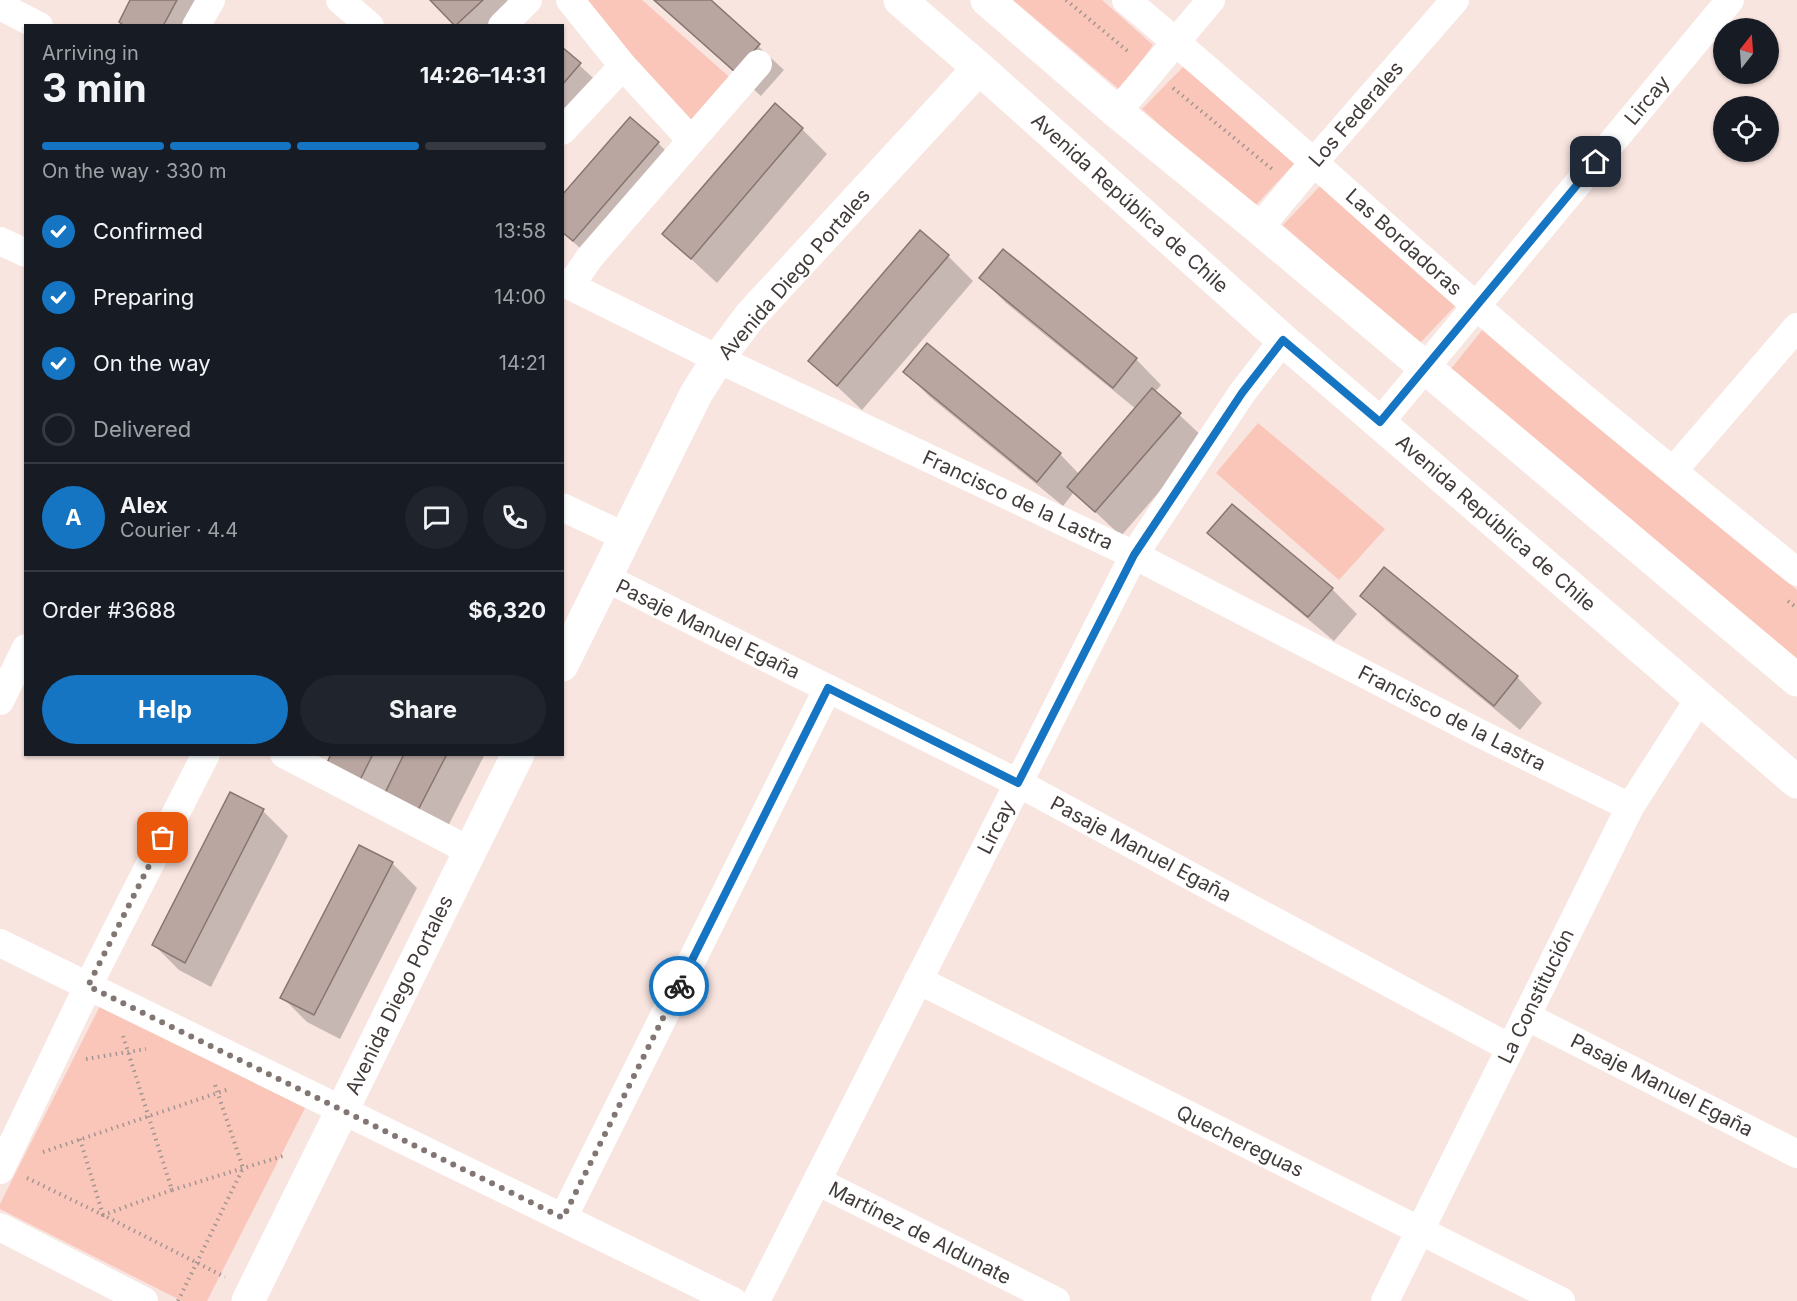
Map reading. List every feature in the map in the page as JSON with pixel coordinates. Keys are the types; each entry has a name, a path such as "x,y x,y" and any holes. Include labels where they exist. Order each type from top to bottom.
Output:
{"main road":[{"name":"Avenida República de Chile","path":"900,0 1283,340 1797,782"},
{"path":"987,0 1117,112 1259,228 1797,680"},
{"name":"Avenida Diego Portales","path":"564,661 696,394 718,359 750,316 979,68"},
{"name":"Avenida Diego Portales","path":"250,1296 517,756"}],"street":[{"path":"197,24 211,0"},
{"path":"504,24 528,0"},
{"path":"570,0 623,66 691,140"},
{"name":"Las Bordadoras","path":"1126,0 1476,306 1797,572"},
{"path":"1117,112 1211,0"},
{"name":"Los Federales","path":"1259,228 1455,0"},
{"name":"Lircay","path":"1380,422 1730,0"},
{"path":"0,6 35,24"},
{"path":"566,284 758,64"},
{"path":"564,129 623,66"},
{"path":"0,241 24,252"},
{"name":"Francisco de la Lastra","path":"566,284 718,359 1134,555 1483,735 1630,807"},
{"path":"1673,471 1797,327"},
{"name":"Lircay","path":"756,1301 1134,555 1242,393 1283,340"},
{"path":"564,508 626,537"},
{"name":"Pasaje Manuel Egaña","path":"606,578 1018,783 1510,1048"},
{"path":"0,701 24,652"},
{"path":"563,1218 828,688"},
{"name":"La Constitución","path":"1385,1301 1630,807 1699,699"},
{"path":"1,1168 50,1065 100,992 205,756"},
{"path":"288,756 470,851"},
{"path":"0,943 733,1301"},
{"name":"Quechereguas","path":"918,980 1561,1301"},
{"name":"Pasaje Manuel Egaña","path":"1526,1016 1797,1154"},
{"name":"Martínez de Aldunate","path":"817,1181 1051,1300"},
{"path":"0,1227 144,1301"}],"path":[{"path":"100,992 128,1053 172,1190"},
{"path":"50,1065 128,1053 195,1038"},
{"path":"1,1168 270,1074"},
{"path":"178,1301 243,1168 214,1081"},
{"path":"80,1139 103,1215"},
{"path":"103,1215 172,1190 325,1144"},
{"path":"1,1168 103,1215 197,1263 250,1296"}],"shaded area":[{"path":"578,0 642,0 735,82 681,144"},
{"path":"1013,0 1102,0 1153,45 1120,90"},
{"path":"1183,67 1295,163 1253,208 1142,109"},
{"path":"1321,185 1457,304 1418,345 1283,225"},
{"path":"1483,329 1797,590 1797,662 1450,370"},
{"path":"1258,423 1385,529 1339,580 1216,473"},
{"path":"101,1004 305,1108 207,1301 182,1301 0,1209 0,1204"}],"building":[{"path":"130,0 177,0 164,24 122,24 119,22"},
{"path":"430,0 483,0 457,24 453,24"},
{"path":"654,0 711,0 760,44 735,72"},
{"path":"564,49 581,63 564,83"},
{"path":"775,103 803,128 691,259 662,234"},
{"path":"630,117 659,142 573,241 564,234 564,193"},
{"path":"920,230 949,255 837,386 808,361"},
{"path":"1003,249 1137,358 1113,388 979,278"},
{"path":"927,343 1061,453 1037,482 903,372"},
{"path":"1152,388 1181,413 1095,512 1067,487"},
{"path":"1232,504 1333,588 1308,617 1207,533"},
{"path":"1384,567 1518,676 1494,706 1360,596"},
{"path":"330,756 372,756 359,782 326,765"},
{"path":"403,756 446,756 417,812 384,795"},
{"path":"230,792 264,809 185,963 152,945"},
{"path":"359,845 393,862 314,1015 280,998"}],"way so far":[{"path":"163,838 88,986 563,1218 679,986"}],"route":[{"path":"679,986 828,688 1018,783 1134,555 1242,393 1283,340 1380,422 1596,162"}]}
